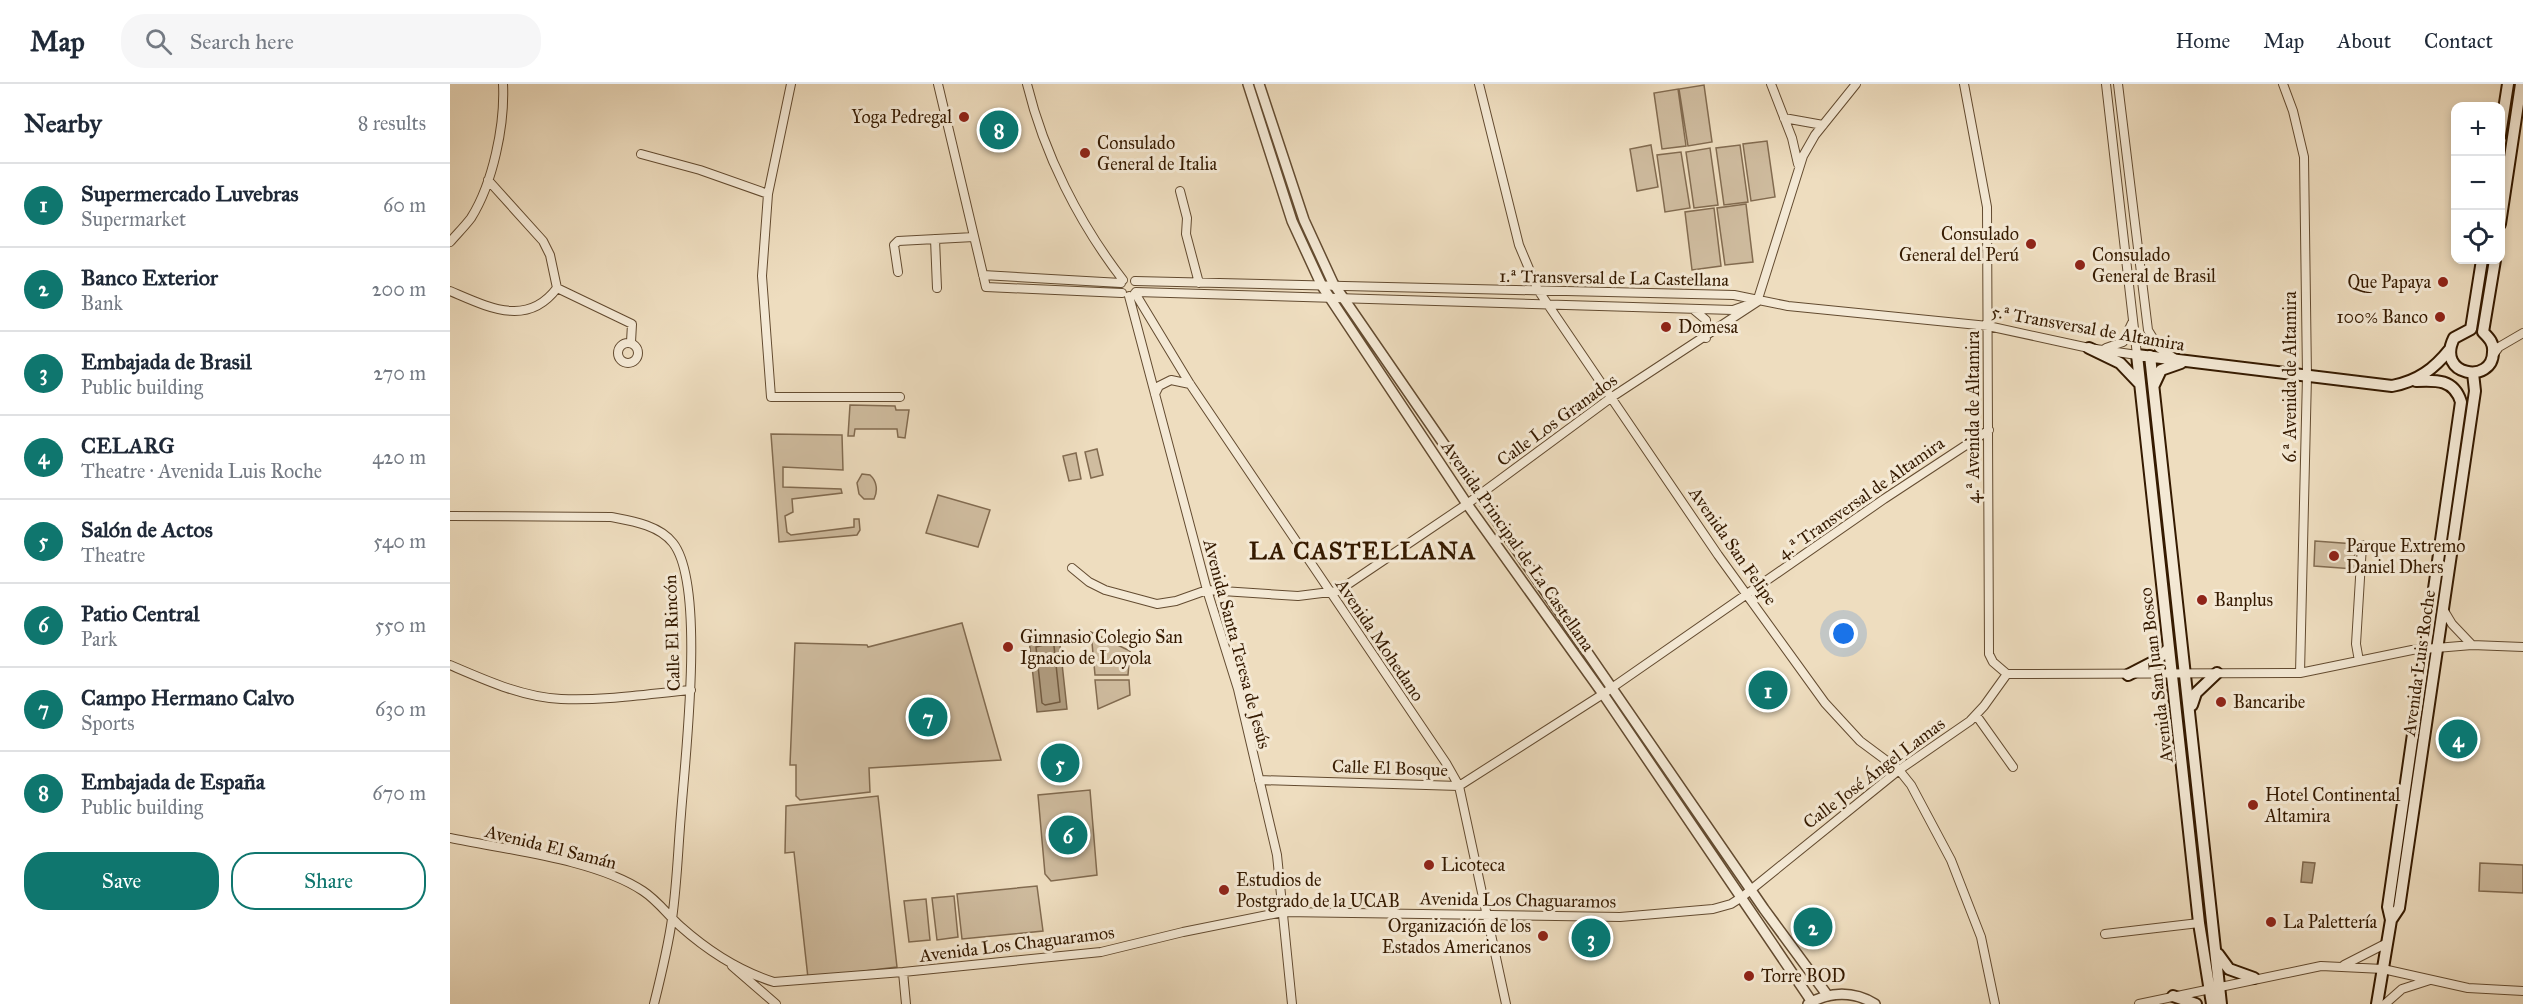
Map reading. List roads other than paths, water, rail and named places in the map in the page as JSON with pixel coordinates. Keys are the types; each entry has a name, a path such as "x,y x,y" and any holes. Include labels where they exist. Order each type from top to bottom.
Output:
{"main road":[{"path":"2505,103 2508,84"},
{"path":"2502,210 2522,84"},
{"path":"2481,264 2471,329 2454,338 2450,349 2455,365 2464,372 2473,373 2487,367 2494,354 2493,344 2483,332 2494,264"},
{"path":"2089,348 2120,363 2140,385"},
{"name":"5.ª Transversal de Altamira","path":"2413,381 2437,365 2450,349"},
{"name":"5.ª Transversal de Altamira","path":"2137,355 2392,386 2413,381 2435,380 2449,384 2459,394 2461,410"},
{"name":"Avenida San Juan Bosco","path":"2137,355 2199,923 2212,1004"},
{"name":"Avenida San Juan Bosco","path":"2150,356 2221,1004"},
{"path":"2152,390 2161,370 2184,362"},
{"name":"Avenida Luis Roche","path":"2377,1004 2391,920 2399,908 2439,648 2475,391 2473,373"},
{"name":"Avenida Luis Roche","path":"2391,920 2388,908 2461,410"},
{"path":"2128,675 2157,660 2169,648"},
{"path":"2190,711 2196,693 2217,673"},
{"path":"2214,946 2223,964 2241,975 2254,978"},
{"path":"2173,996 2196,1004"}],"street":[{"path":"450,242 470,220 488,180 494,160 503,84"},
{"path":"791,84 768,194 761,292 771,397 900,397"},
{"path":"938,84 983,275"},
{"path":"1027,84 1043,142 1086,225 1131,293"},
{"name":"Avenida Principal de La Castellana","path":"1248,84 1292,221 1322,286 1467,504 1742,897 1810,1003"},
{"name":"Avenida Principal de La Castellana","path":"1259,84 1304,220 1335,286 1828,996"},
{"name":"Avenida San Felipe","path":"1479,84 1516,236 1538,290 1748,596 1840,722 1860,741 1899,770 1930,818 1951,860 1981,938 1995,1004"},
{"path":"1772,84 1798,166"},
{"path":"1757,302 1798,166 1808,146 1856,84"},
{"name":"4.ª Avenida de Altamira","path":"1964,84 1987,207 1989,654 1993,662 2007,674"},
{"name":"Avenida San Juan Bosco","path":"2106,84 2137,355"},
{"path":"2118,84 2148,330 2159,348 2184,362"},
{"name":"6.ª Avenida de Altamira","path":"2283,84 2294,111 2304,158 2307,376 2300,673"},
{"path":"1784,118 1823,125"},
{"path":"641,154 700,170 768,194"},
{"path":"488,180 543,241 550,255 557,288"},
{"path":"1180,191 1187,218 1186,234 1199,283"},
{"path":"898,272 894,245 898,241 974,237"},
{"path":"935,239 937,288"},
{"name":"1.ª Transversal de La Castellana","path":"983,275 1122,282 1131,279 1199,283 1734,295 1757,302 1733,309 1131,293 986,287 983,275"},
{"path":"1131,293 1135,281"},
{"path":"450,291 510,313 538,307 557,288"},
{"path":"557,288 632,324 630,342"},
{"name":"Avenida Mohedano","path":"1131,293 1446,763 1459,786 1506,1004"},
{"name":"Avenida Santa Teresa de Jesús","path":"1131,293 1207,590 1238,689 1277,855 1292,1004"},
{"name":"5.ª Transversal de Altamira","path":"1757,302 1988,326 2089,348 2137,355"},
{"name":"Calle Los Granados","path":"1072,568 1106,591 1157,604 1176,601 1207,590 1298,596 1330,592 1347,587 1467,504 1612,397 1706,338 1757,302"},
{"path":"1690,308 1704,316 1707,323 1706,338"},
{"path":"2089,348 2118,346 2129,332 2133,319"},
{"path":"2494,354 2499,347 2523,333"},
{"path":"2136,341 2150,356"},
{"path":"1155,394 1159,386 1171,380 1190,384"},
{"name":"4.ª Transversal de Altamira","path":"1602,694 1748,596 1884,499 1989,430"},
{"name":"Calle El Rincón","path":"450,516 611,517 654,529 673,543 686,567 689,589 691,690 672,918 654,1004"},
{"path":"2359,661 2356,644 2362,545"},
{"path":"2443,608 2452,624 2472,645"},
{"path":"2007,674 2300,673 2426,648 2472,645 2523,647"},
{"path":"450,665 519,692 560,699 620,697 691,690"},
{"name":"Calle José Ángel Lamas","path":"1742,897 1899,770 1976,715 2007,674"},
{"name":"Calle El Bosque","path":"1259,780 1459,786 1602,694"},
{"path":"1976,715 2013,767"},
{"name":"Avenida El Samán","path":"450,838 597,870 644,892 672,918 726,960"},
{"name":"Avenida Los Chaguaramos","path":"726,960 753,975 774,982 903,972 1101,951 1283,912 1620,917 1713,909 1731,904 1742,897"},
{"path":"2105,934 2199,923"},
{"path":"2342,966 2387,943"},
{"path":"726,960 744,979 775,1003"},
{"path":"2139,1004 2312,967 2342,966 2383,969 2468,988 2523,991"},
{"path":"903,972 906,1004"},
{"path":"2385,1004 2402,989 2432,980"},
{"path":"774,982 775,1003"},
{"path":"1810,1003 1828,996 1855,996 1875,1004"}],"water":[{"path":"1059,636 1067,709 1037,712 1029,639"},
{"path":"2303,862 2315,863 2312,883 2301,882"}],"place":[{"name":"Yoga Pedregal","path":"964,117"},
{"name":"Embajada de España","path":"999,130"},
{"name":"Consulado General de Italia","path":"1085,153"},
{"name":"Consulado General del Perú","path":"2031,244"},
{"name":"Consulado General de Brasil","path":"2080,265"},
{"name":"Que Papaya","path":"2443,282"},
{"name":"100% Banco","path":"2440,317"},
{"name":"Domesa","path":"1666,327"},
{"name":"Parque Extremo Daniel Dhers","path":"2334,556"},
{"name":"Banplus","path":"2202,600"},
{"name":"Gimnasio Colegio San Ignacio de Loyola","path":"1008,647"},
{"name":"Supermercado Luvebras","path":"1768,690"},
{"name":"Bancaribe","path":"2221,702"},
{"name":"Campo Hermano Calvo","path":"928,717"},
{"name":"CELARG","path":"2458,739"},
{"name":"Salón de Actos","path":"1060,763"},
{"name":"Hotel Continental Altamira","path":"2253,805"},
{"name":"Patio Central","path":"1068,835"},
{"name":"Licoteca","path":"1429,865"},
{"name":"Estudios de Postgrado de la UCAB","path":"1224,890"},
{"name":"La Palettería","path":"2271,922"},
{"name":"Banco Exterior","path":"1813,927"},
{"name":"Organización de los Estados Americanos","path":"1543,936"},
{"name":"Embajada de Brasil","path":"1591,938"},
{"name":"Torre BOD","path":"1749,976"}],"district":[{"name":"LA CASTELLANA","path":"1363,551"}]}
